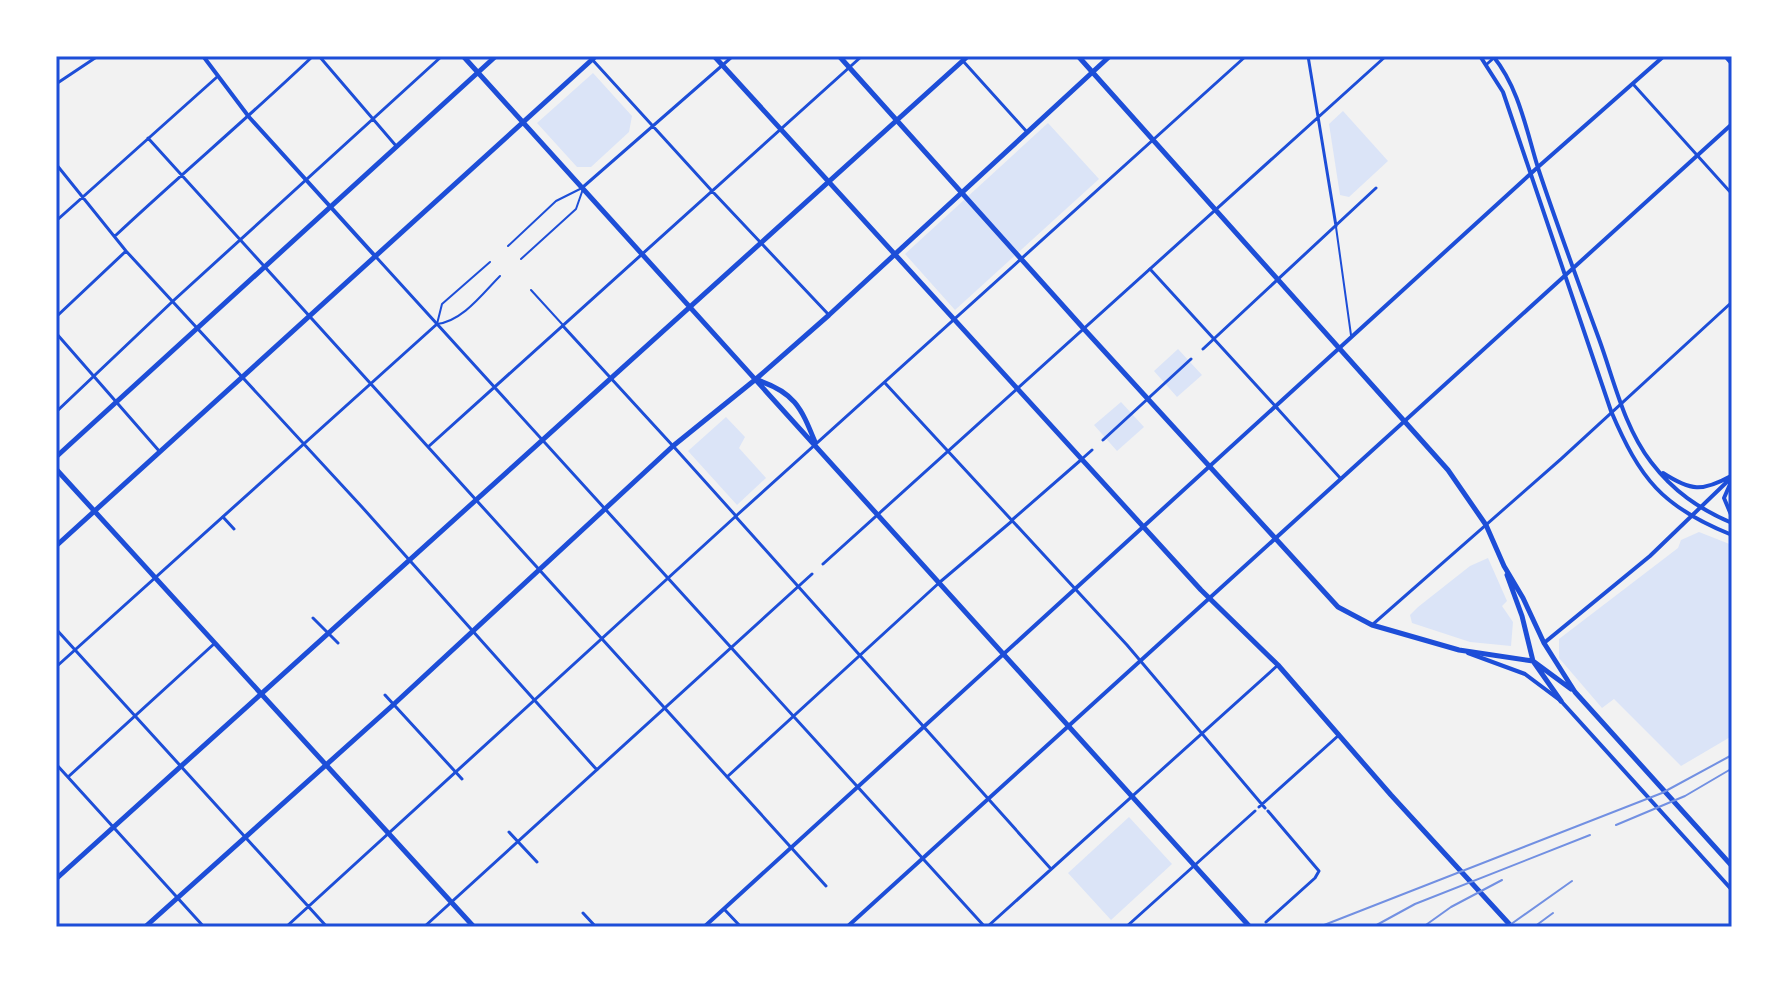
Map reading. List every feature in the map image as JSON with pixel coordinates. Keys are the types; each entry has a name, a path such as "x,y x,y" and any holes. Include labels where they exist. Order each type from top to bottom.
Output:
{"main road":[{"path":"463,56 1250,927"},
{"path":"56,457 496,56"},
{"path":"714,56 1144,528 1209,598 1278,665 1512,927"},
{"path":"839,56 1338,607 1372,625 1459,650 1533,661 1575,692"},
{"path":"56,879 968,56"},
{"path":"1078,56 1448,470 1486,525 1522,616 1533,661 1561,701"},
{"path":"145,927 393,705 673,446 829,315 1110,56"},
{"path":"56,546 377,257 593,57"},
{"path":"756,379 795,400 816,444"},
{"path":"56,469 474,927"},
{"path":"1504,566 1544,643 1575,692 1732,866"}],"street":[{"path":"56,84 98,56"},
{"path":"203,56 249,117 986,927 1278,665"},
{"path":"115,236 313,56"},
{"path":"319,56 397,147"},
{"path":"56,412 240,239 442,56"},
{"path":"583,187 733,56"},
{"path":"427,448 862,56"},
{"path":"286,927 1246,56"},
{"path":"1308,56 1336,226"},
{"path":"823,564 1386,56"},
{"path":"1480,56 1503,92 1611,411 1640,469 1666,499 1692,516 1732,535"},
{"path":"704,927 1538,167 1664,56"},
{"path":"1725,56 1732,64"},
{"path":"593,57 712,191 829,315"},
{"path":"1487,64 1494,57 1510,80 1620,403 1643,450 1684,497 1700,509 1732,523"},
{"path":"963,61 1027,132"},
{"path":"56,221 217,77"},
{"path":"1633,84 1732,194"},
{"path":"847,927 1732,124"},
{"path":"148,138 826,886"},
{"path":"57,167 84,196 126,251 597,770"},
{"path":"1203,349 1376,188"},
{"path":"56,317 126,251"},
{"path":"1150,269 1341,479"},
{"path":"1372,625 1732,302"},
{"path":"56,667 437,324"},
{"path":"563,326 1051,869"},
{"path":"56,333 160,452"},
{"path":"1103,440 1191,359"},
{"path":"885,383 1140,661 1262,808 1317,867 1319,871 1315,878 1266,922"},
{"path":"727,777 940,582 1092,450"},
{"path":"1658,469 1691,488 1711,486 1732,477"},
{"path":"1544,643 1650,556 1732,477"},
{"path":"1732,477 1724,498 1732,517"},
{"path":"223,517 234,529"},
{"path":"424,927 812,574"},
{"path":"313,618 338,643"},
{"path":"56,629 327,927"},
{"path":"68,777 215,643"},
{"path":"1459,650 1525,674 1561,701 1730,888"},
{"path":"385,695 462,779"},
{"path":"1126,927 1262,808 1339,735"},
{"path":"56,764 204,927"},
{"path":"509,832 537,862"},
{"path":"724,909 741,927"},
{"path":"583,913 596,927"}],"lane":[{"path":"508,246 556,201 583,187"},
{"path":"521,259 576,209 583,187"},
{"path":"1336,226 1351,339"},
{"path":"490,262 442,304 437,324 459,316 500,276"},
{"path":"531,290 563,326"}],"shaded area":[{"path":"593,73 632,116 629,132 591,167 577,167 537,123"},
{"path":"1343,111 1388,161 1349,197 1340,195 1329,124"},
{"path":"1048,123 1099,179 955,310 905,254"},
{"path":"1178,349 1202,375 1177,397 1154,371"},
{"path":"1121,402 1144,427 1117,451 1094,425"},
{"path":"726,417 745,437 739,448 766,478 737,505 688,451"},
{"path":"1699,532 1732,545 1732,736 1681,766 1614,699 1602,708 1559,658 1559,639 1678,548 1681,540"},
{"path":"1488,558 1507,601 1502,606 1513,622 1511,646 1470,642 1412,623 1410,615 1418,607 1470,566"},
{"path":"1129,817 1172,864 1111,920 1068,873"}],"railway":[{"path":"1319,927 1662,793 1732,755"},
{"path":"1616,825 1685,796 1731,769"},
{"path":"1373,927 1415,904 1590,835"},
{"path":"1423,927 1451,907 1502,880"},
{"path":"1507,927 1572,881"},
{"path":"1534,927 1553,913"}]}
